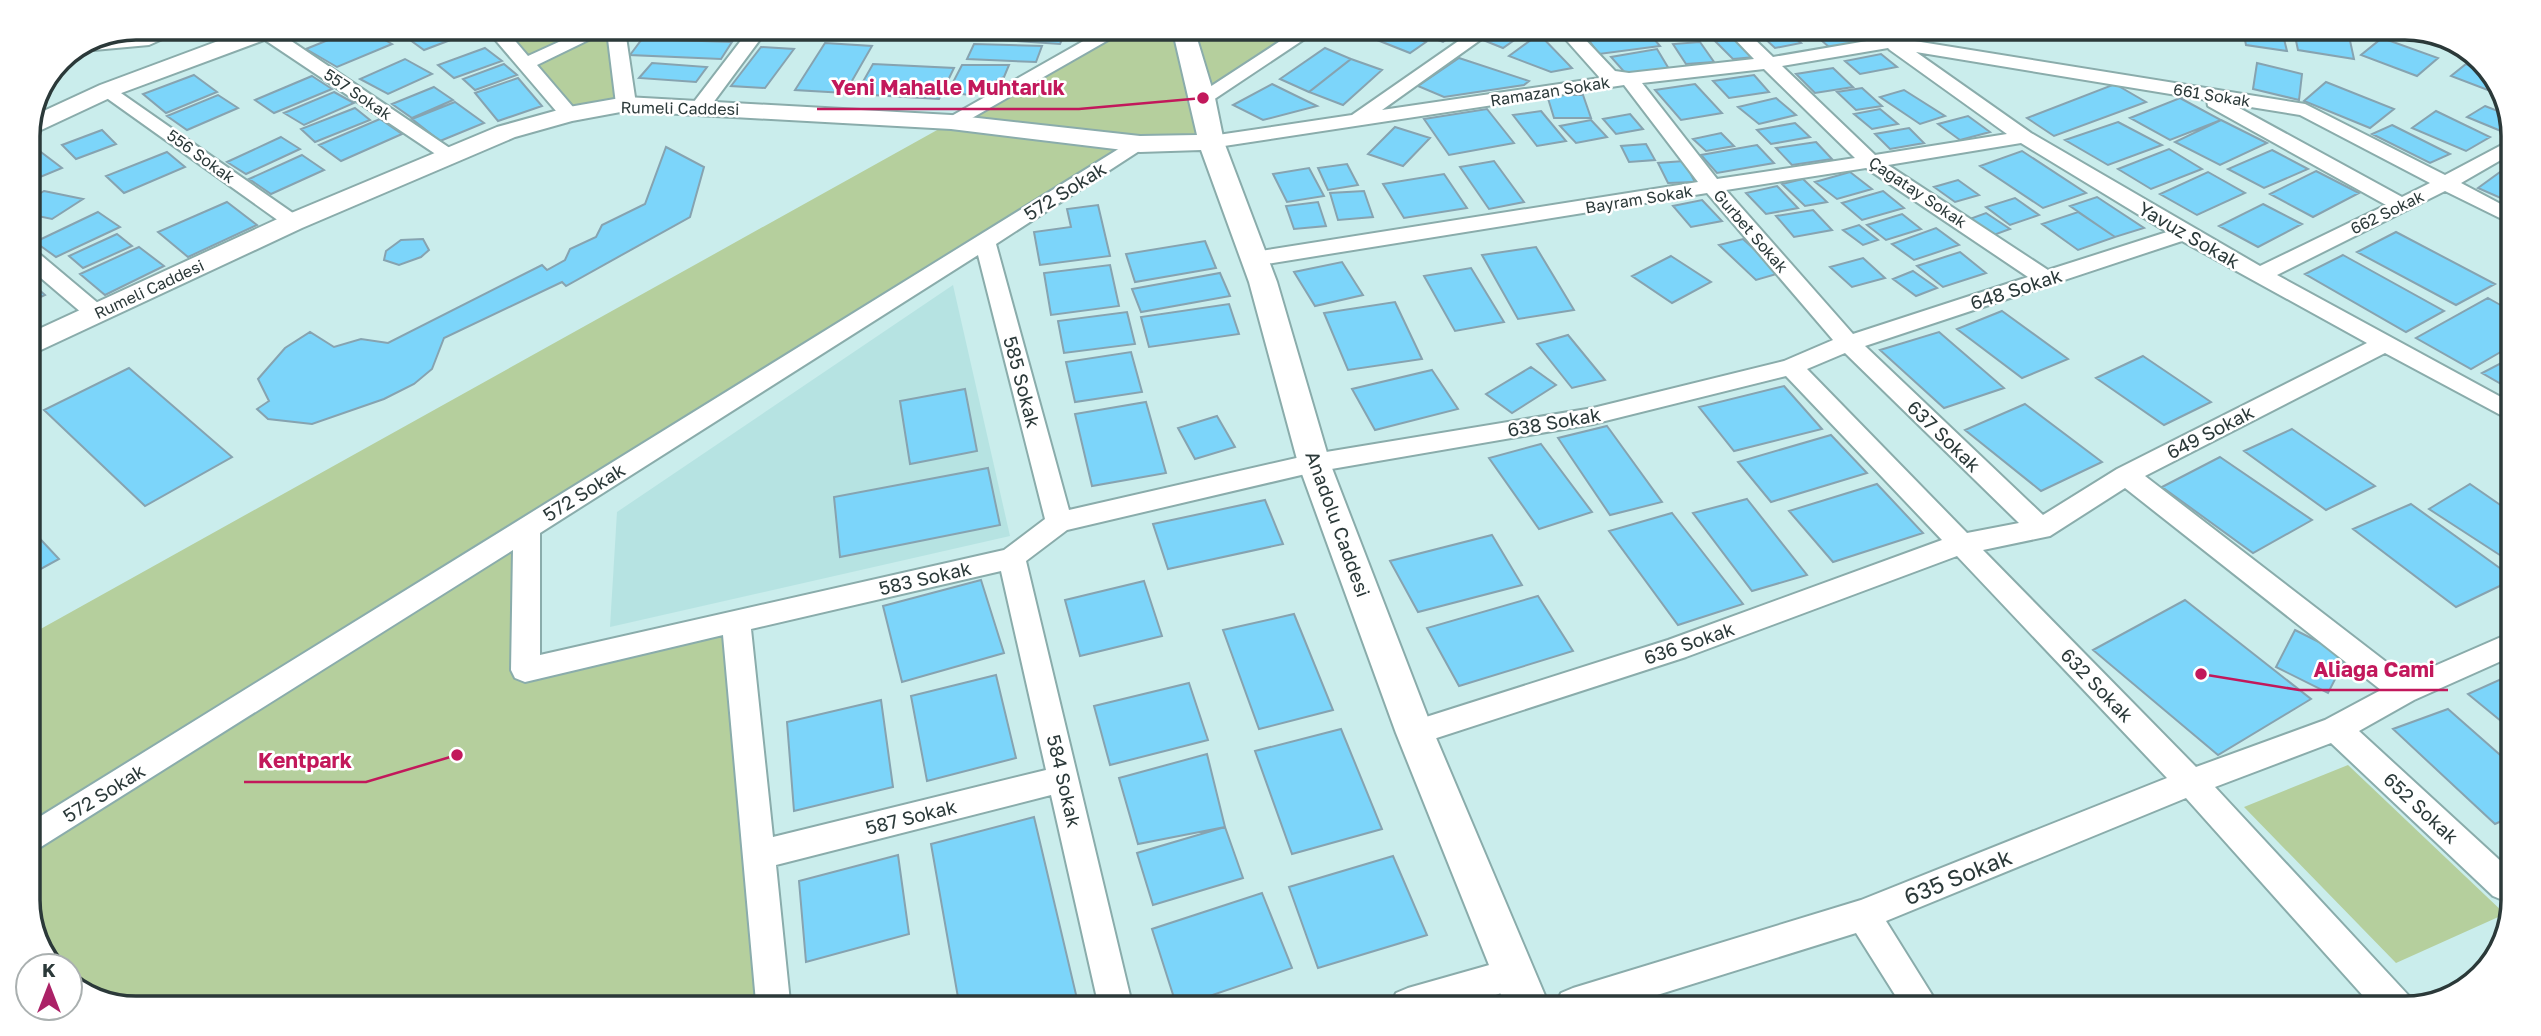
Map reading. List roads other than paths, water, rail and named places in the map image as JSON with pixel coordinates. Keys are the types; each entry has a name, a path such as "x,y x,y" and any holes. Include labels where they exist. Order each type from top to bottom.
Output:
{"street":[{"path":"107,44 149,40"},
{"path":"42,120 108,90 243,40"},
{"name":"557 Sokak","path":"284,40 450,155"},
{"path":"504,40 569,114"},
{"path":"525,64 577,40"},
{"path":"617,40 626,104"},
{"path":"700,107 750,40"},
{"path":"951,122 1100,40"},
{"name":"Anadolu Caddesi","path":"1186,40 1203,98 1211,142 1254,259 1314,463 1416,733 1520,990"},
{"path":"1203,98 1294,40"},
{"path":"1356,120 1471,40"},
{"name":"Gurbet Sokak","path":"1576,40 1609,76 1629,79 1713,188 1847,343"},
{"name":"Çağatay Sokak","path":"1745,40 1871,162 2047,279"},
{"name":"Ramazan Sokak","path":"1211,142 1629,79 1767,63 1876,40"},
{"name":"Yavuz Sokak","path":"1889,40 2024,137 2183,233 2501,407"},
{"name":"661 Sokak","path":"1898,40 2305,110 2501,212"},
{"name":"556 Sokak","path":"108,90 293,222"},
{"path":"2198,92 2400,204"},
{"name":"Rumeli Caddesi","path":"40,340 293,222 506,132 569,114 626,104 951,122 1140,144 1211,142"},
{"name":"Bayram Sokak","path":"1254,259 2024,137"},
{"name":"572 Sokak","path":"40,833 1140,144"},
{"name":"662 Sokak","path":"2259,275 2444,184 2501,152"},
{"name":"648 Sokak","path":"1791,368 1847,343 2183,233"},
{"name":"585 Sokak","path":"985,241 1059,522"},
{"path":"40,266 97,314"},
{"name":"637 Sokak","path":"1847,343 2041,529"},
{"name":"649 Sokak","path":"2041,529 2126,475 2385,344"},
{"name":"638 Sokak","path":"1314,463 1593,416 1791,368"},
{"name":"632 Sokak","path":"1791,368 2191,782 2386,996"},
{"name":"583 Sokak","path":"527,528 525,670 1012,558 1059,522 1314,463"},
{"path":"2126,475 2404,692"},
{"name":"636 Sokak","path":"1416,733 1676,649 1960,544 2041,529"},
{"name":"584 Sokak","path":"1012,558 1113,996"},
{"path":"736,621 772,996"},
{"name":"635 Sokak","path":"1602,996 1863,915 2191,782 2336,729 2404,692 2501,648"},
{"name":"652 Sokak","path":"2336,729 2501,882"},
{"name":"587 Sokak","path":"759,855 1063,779"},
{"path":"1863,915 1916,996"},
{"path":"1472,996 1520,990"}],"place":[{"name":"Yeni Mahalle Muhtarlık","path":"1203,98"},
{"name":"Aliağa Cami","path":"2201,674"},
{"name":"Kentpark","path":"457,755"}]}
